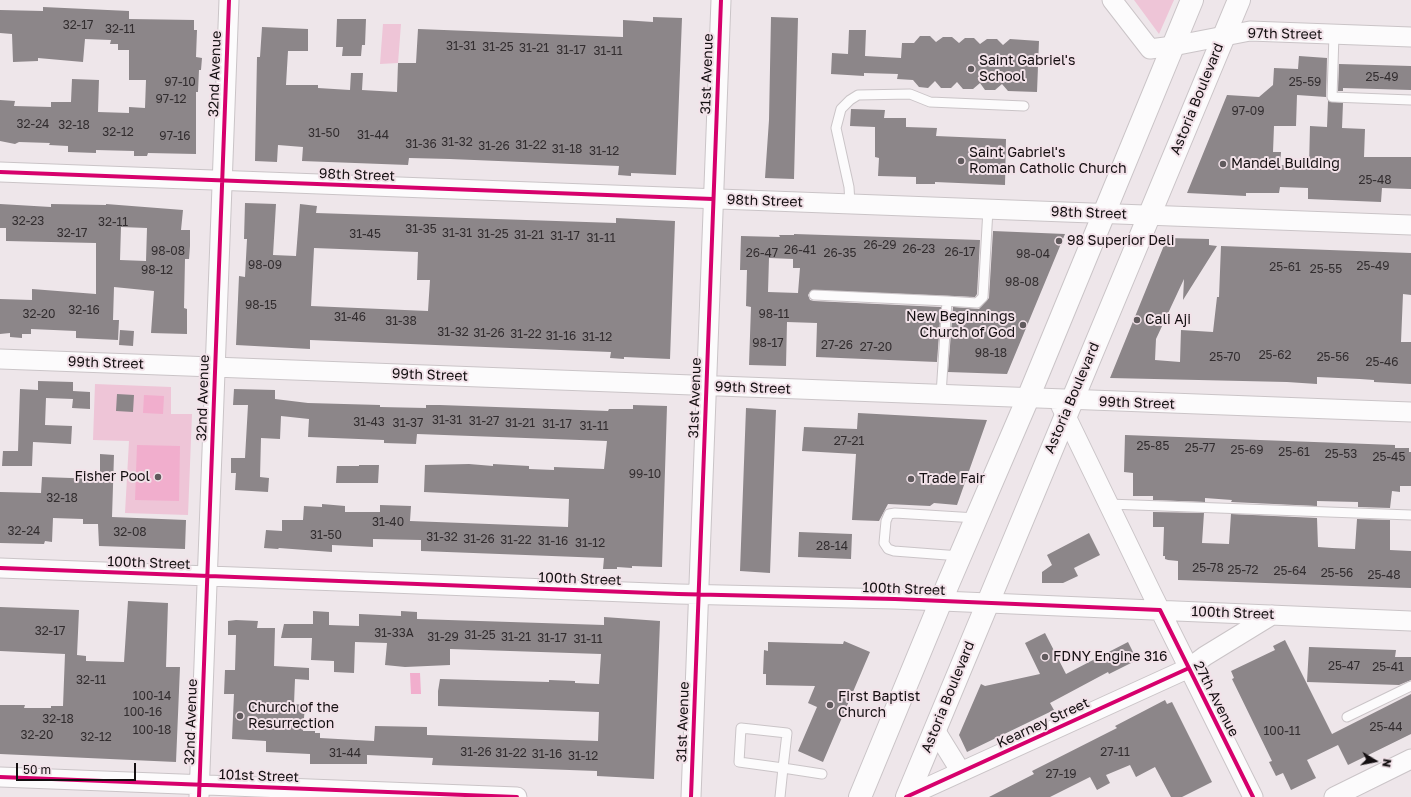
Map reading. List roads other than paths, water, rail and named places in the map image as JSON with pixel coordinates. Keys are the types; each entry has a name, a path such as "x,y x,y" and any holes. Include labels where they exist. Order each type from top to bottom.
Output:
{"main road":[{"path":"860,797 941,601 1028,398 1192,0"},
{"name":"Astoria Boulevard","path":"907,797 987,603 1065,405 1149,215 1239,0"}],"street":[{"name":"32nd Avenue","path":"200,791 229,0"},
{"name":"31st Avenue","path":"691,797 721,0"},
{"name":"97th Street","path":"1112,0 1150,49 1250,31 1411,37"},
{"name":"98th Street","path":"0,172 1411,225"},
{"name":"99th Street","path":"0,359 1028,398 1065,405 1411,412"},
{"name":"27th Avenue","path":"1065,405 1108,504 1253,797"},
{"name":"100th Street","path":"0,568 699,595 941,601 1411,621"},
{"name":"Kearney Street","path":"907,797 1189,668 1205,656 1272,615"},
{"path":"935,730 961,772"},
{"path":"1334,797 1411,760"},
{"name":"101st Street","path":"0,777 200,791 517,797"}],"lane":[{"path":"1334,34 1332,97 1411,100"},
{"path":"850,204 849,187 836,128 841,109 850,100 858,95 910,94 930,102 1024,106"},
{"path":"814,295 977,303 983,297 988,209"},
{"path":"941,395 947,301"},
{"path":"1108,504 1411,515"},
{"path":"960,556 894,551 888,549 884,543 886,521 889,514 895,513 976,518"},
{"path":"1347,717 1411,686"},
{"path":"780,797 783,768 787,733 741,728 740,762 783,768 822,774"}],"place":[{"name":"Saint Gabriel's School","path":"971,69"},
{"name":"Saint Gabriel's Roman Catholic Church","path":"961,161"},
{"name":"Mandel Building","path":"1223,164"},
{"name":"98 Superior Deli","path":"1059,241"},
{"name":"Cali Aji","path":"1137,320"},
{"name":"New Beginnings Church of God","path":"1023,325"},
{"name":"Fisher Pool","path":"158,477"},
{"name":"Trade Fair","path":"911,479"},
{"name":"FDNY Engine 316","path":"1045,657"},
{"name":"First Baptist Church","path":"830,705"},
{"name":"Church of the Resurrection","path":"240,716"}]}
